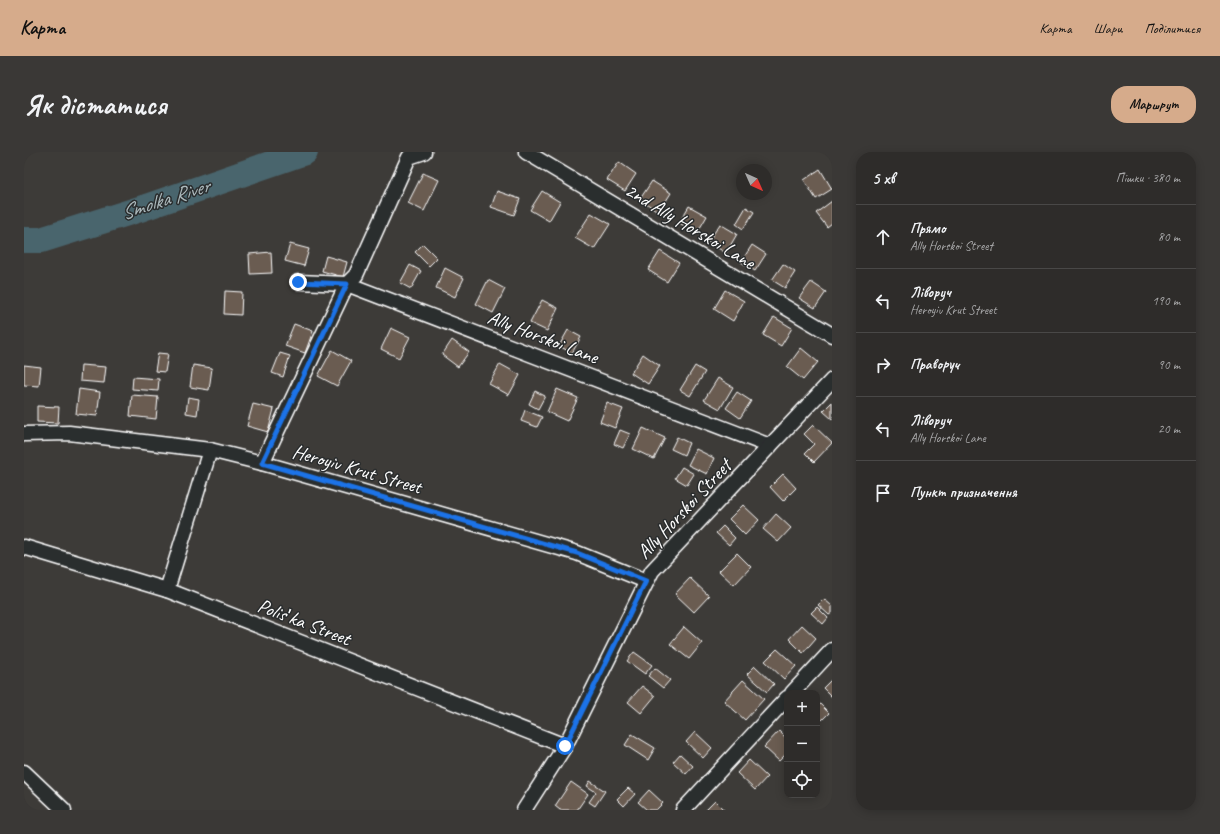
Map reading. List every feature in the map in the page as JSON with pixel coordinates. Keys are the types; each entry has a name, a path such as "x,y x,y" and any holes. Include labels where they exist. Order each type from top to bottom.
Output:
{"street":[{"path":"262,463 347,284 356,275 409,157 424,152"},
{"name":"2nd Ally Horskoi Lane","path":"526,152 832,335"},
{"name":"Ally Horskoi Lane","path":"298,282 347,284 770,446"},
{"name":"Ally Horskoi Street","path":"524,810 565,746 652,571 832,380"},
{"name":"Heroyiv Krut Street","path":"24,434 69,433 210,450 262,463 577,553 646,581"},
{"path":"167,590 210,450"},
{"name":"Polisʹka Street","path":"24,547 167,590 565,746"},
{"path":"795,690 832,650"},
{"path":"683,810 784,701"},
{"path":"24,772 64,810"}],"building":[{"path":"619,162 636,174 625,191 607,180"},
{"path":"820,169 832,189 816,199 804,180"},
{"path":"423,173 439,180 424,211 408,203"},
{"path":"652,181 671,193 659,212 640,199"},
{"path":"497,191 520,199 514,215 491,207"},
{"path":"542,191 560,202 549,221 530,210"},
{"path":"832,201 832,223 827,227 816,213"},
{"path":"689,206 707,216 697,233 679,223"},
{"path":"746,207 754,212 743,229 736,224"},
{"path":"591,213 610,224 594,249 575,238"},
{"path":"720,224 737,234 726,253 708,242"},
{"path":"290,244 309,249 304,266 285,261"},
{"path":"423,244 437,258 429,266 415,252"},
{"path":"752,245 766,254 755,271 741,262"},
{"path":"660,251 679,263 667,282 648,270"},
{"path":"271,252 272,273 250,274 249,254"},
{"path":"326,256 347,262 343,277 322,271"},
{"path":"783,264 795,272 785,288 772,280"},
{"path":"410,265 421,271 411,289 400,283"},
{"path":"445,268 464,278 455,297 436,288"},
{"path":"488,280 505,289 493,313 476,304"},
{"path":"811,282 826,292 815,308 799,298"},
{"path":"725,290 744,301 733,321 714,309"},
{"path":"225,291 242,292 241,315 224,314"},
{"path":"542,300 558,308 547,331 530,323"},
{"path":"774,317 792,328 781,346 763,335"},
{"path":"294,324 313,331 305,353 285,346"},
{"path":"391,328 410,337 399,358 381,349"},
{"path":"568,330 581,337 572,353 559,346"},
{"path":"452,340 469,352 458,367 442,355"},
{"path":"801,348 818,362 803,380 787,367"},
{"path":"332,350 351,361 337,386 318,376"},
{"path":"158,353 168,354 165,372 155,371"},
{"path":"280,353 290,356 283,377 272,373"},
{"path":"643,354 660,366 648,384 631,373"},
{"path":"500,364 520,375 509,395 489,384"},
{"path":"24,365 41,367 39,386 24,385"},
{"path":"81,365 106,367 104,383 80,381"},
{"path":"193,365 212,368 209,390 190,387"},
{"path":"695,366 705,372 690,396 680,390"},
{"path":"133,377 159,379 158,391 132,389"},
{"path":"718,378 733,387 720,409 704,400"},
{"path":"79,389 100,392 97,416 76,414"},
{"path":"557,389 578,398 567,421 547,412"},
{"path":"535,391 545,396 538,409 529,404"},
{"path":"737,392 751,401 740,418 726,408"},
{"path":"132,395 158,397 156,419 130,416"},
{"path":"188,397 199,399 197,415 186,413"},
{"path":"832,402 832,419 823,411"},
{"path":"607,403 623,409 615,428 600,422"},
{"path":"253,404 274,409 268,432 247,426"},
{"path":"37,406 59,407 58,423 37,422"},
{"path":"525,410 542,417 537,427 521,421"},
{"path":"813,425 832,443 814,462 805,453 814,444 804,434"},
{"path":"643,428 665,438 654,459 633,449"},
{"path":"620,430 630,434 623,448 614,444"},
{"path":"677,437 689,443 684,455 671,449"},
{"path":"696,449 714,458 707,474 688,465"},
{"path":"682,467 694,474 687,485 675,478"},
{"path":"783,474 796,488 783,501 770,487"},
{"path":"743,505 759,520 745,535 729,519"},
{"path":"776,514 791,528 778,542 763,529"},
{"path":"723,526 735,538 729,545 716,533"},
{"path":"737,553 751,567 734,585 719,571"},
{"path":"690,578 709,596 694,612 675,594"},
{"path":"824,599 832,606 832,613 829,615 818,605"},
{"path":"817,607 828,618 823,624 811,613"},
{"path":"802,625 816,638 803,653 789,639"},
{"path":"684,627 702,643 689,659 670,644"},
{"path":"777,649 796,666 784,679 765,661"},
{"path":"634,652 652,665 645,674 627,661"},
{"path":"755,666 774,684 767,692 747,674"},
{"path":"655,668 670,680 663,688 648,676"},
{"path":"832,679 832,697 823,688"},
{"path":"743,680 764,699 745,720 724,701"},
{"path":"642,686 655,696 641,713 628,702"},
{"path":"820,704 829,713 822,720 820,718"},
{"path":"779,731 784,736 784,756 779,761 764,747"},
{"path":"695,732 712,748 703,758 686,742"},
{"path":"632,734 655,748 648,760 625,745"},
{"path":"680,754 693,766 686,774 673,762"},
{"path":"749,760 767,777 755,790 737,773"},
{"path":"590,781 605,791 595,806 589,802 596,792 587,786"},
{"path":"571,782 588,794 577,810 560,810 555,806"},
{"path":"628,788 635,794 624,806 617,799"},
{"path":"649,790 663,803 656,810 647,810 638,802"},
{"path":"715,801 724,810 706,810"}],"waterway":[{"name":"Smolka River","path":"24,240 41,240 143,208 305,152"}],"route":[{"path":"298,282 347,284 262,463 577,553 646,581 565,746"}]}
